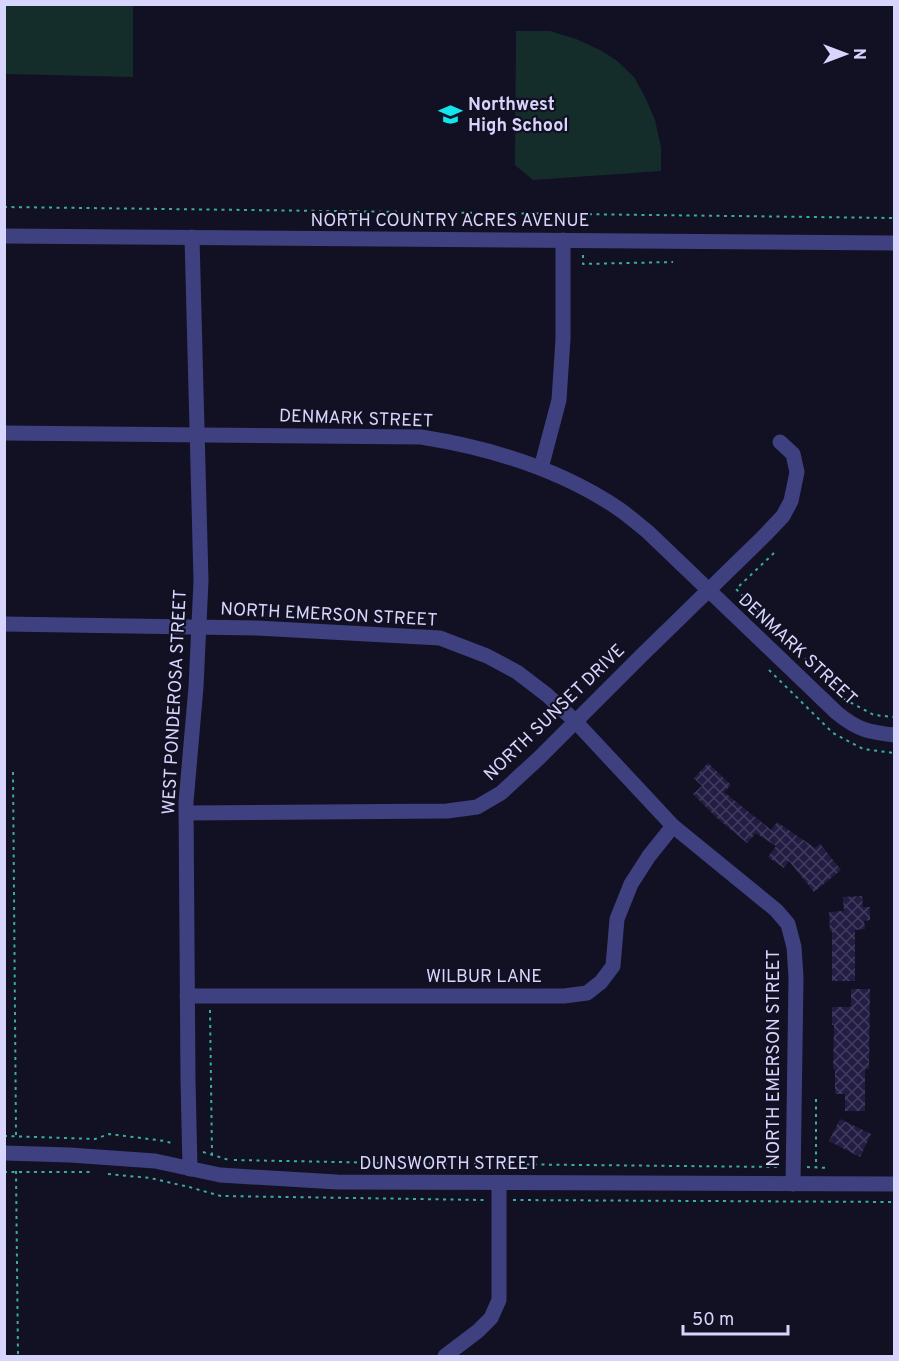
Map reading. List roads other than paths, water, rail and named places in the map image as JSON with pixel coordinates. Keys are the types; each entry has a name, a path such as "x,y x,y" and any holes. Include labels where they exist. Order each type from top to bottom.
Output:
{"street":[{"name":"NORTH COUNTRY ACRES AVENUE","path":"4,236 894,243"},
{"name":"WEST PONDEROSA STREET","path":"190,1169 187,813 201,581 192,237"},
{"path":"541,468 559,400 564,339 563,240"},
{"name":"DENMARK STREET","path":"4,433 421,437 484,449 541,468 619,509 648,532 850,724 863,731 894,735"},
{"name":"NORTH SUNSET DRIVE","path":"187,813 447,811 477,807 501,793 783,516 791,501 797,472 793,454 780,442"},
{"name":"NORTH EMERSON STREET","path":"4,624 257,628 440,638 487,656 517,672 548,695 575,721 673,826 776,910 788,924 794,947 796,976 793,1184"},
{"name":"WILBUR LANE","path":"187,996 564,996 587,993 601,982 613,966 617,919 631,884 649,856 673,826"},
{"name":"DUNSWORTH STREET","path":"10,1154 70,1155 155,1161 220,1175 337,1182 894,1184"},
{"path":"445,1356 491,1318 499,1300 499,1183"}],"place":[{"name":"Northwest High School","path":"450,114"}]}
